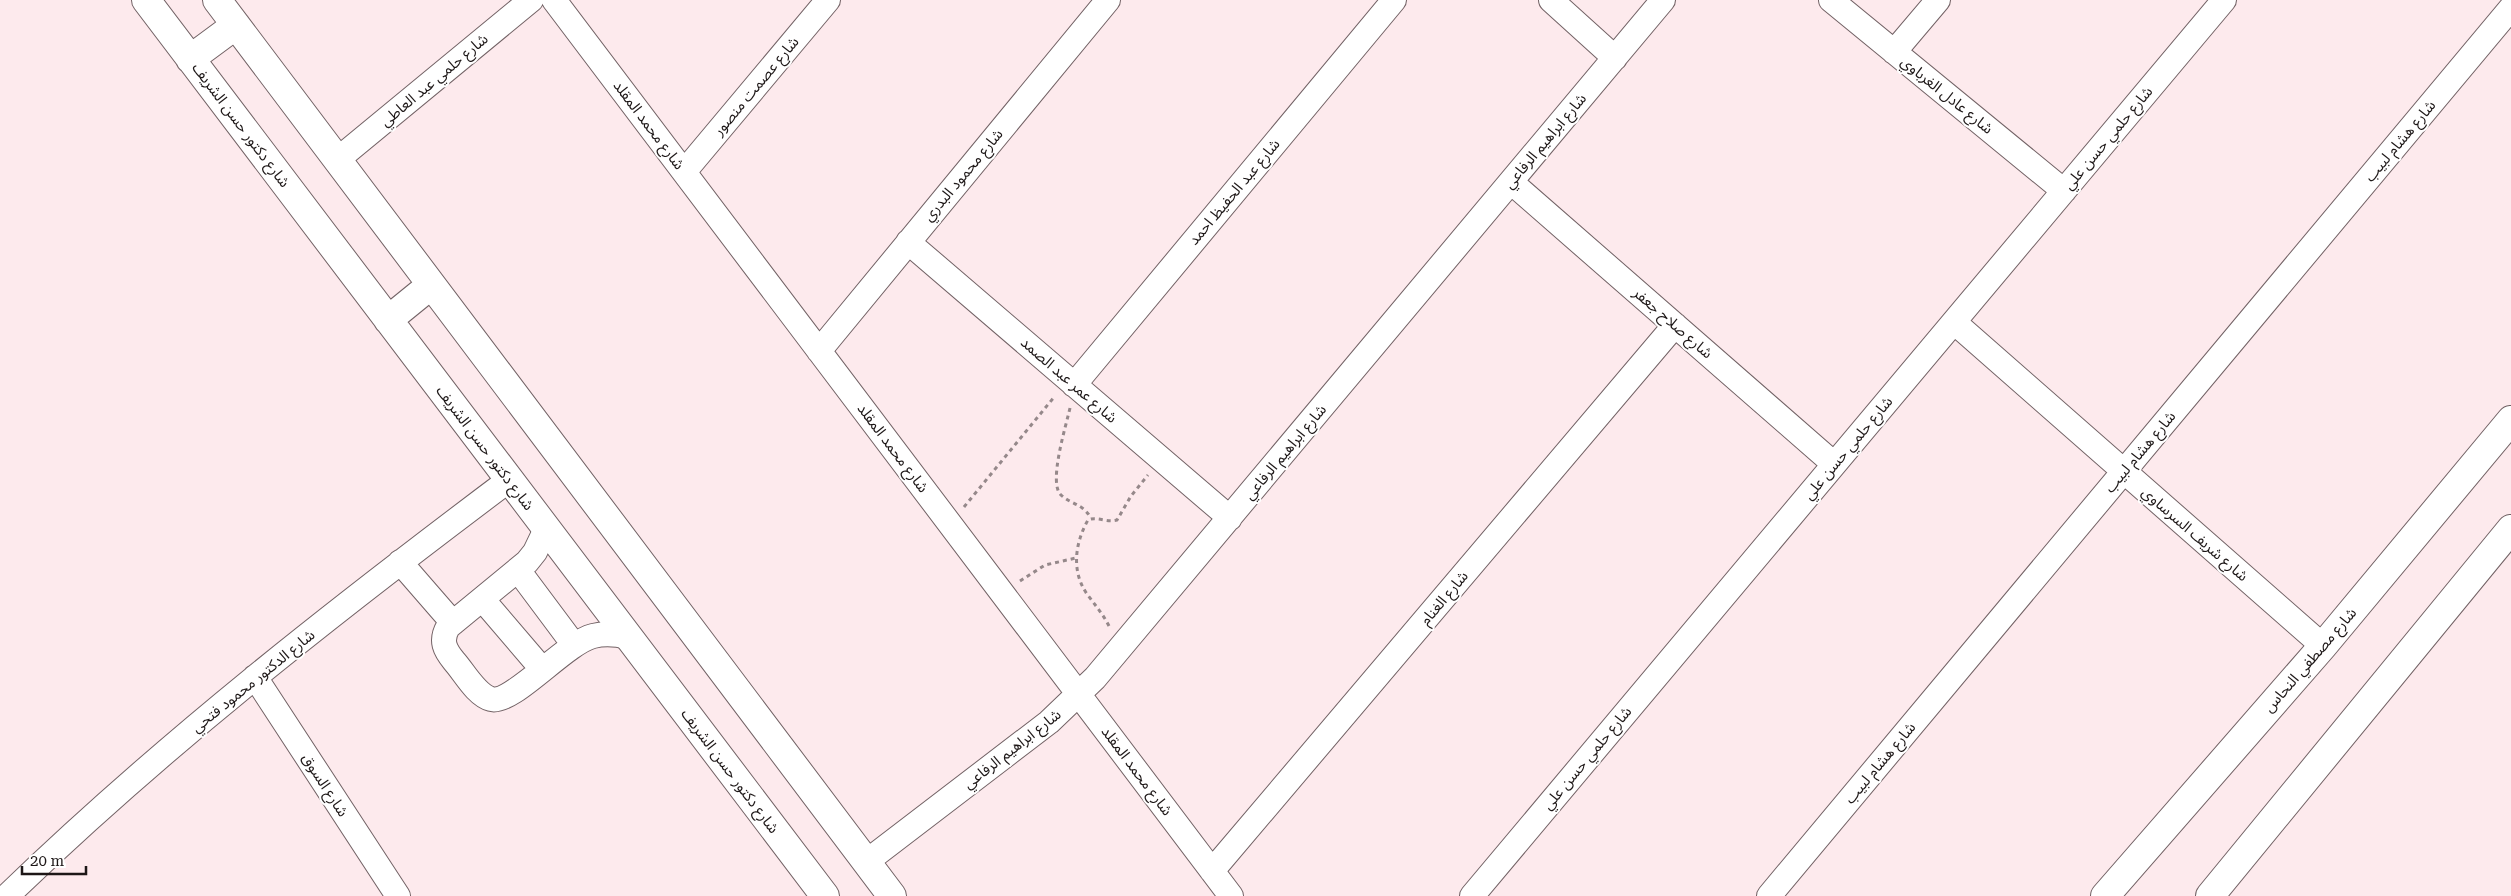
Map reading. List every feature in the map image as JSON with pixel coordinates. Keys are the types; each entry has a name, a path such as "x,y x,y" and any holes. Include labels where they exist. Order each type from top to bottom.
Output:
{"main road":[{"name":"شارع دكتور حسن الشريف","path":"146,0 825,896"},
{"path":"217,0 892,896"},
{"path":"190,59 236,25"},
{"path":"388,320 431,285"},
{"name":"شارع مصطفي النحاس","path":"2105,896 2323,646 2511,420"},
{"path":"2210,896 2511,529"}],"street":[{"name":"شارع حلمي عبد العاطي","path":"338,160 531,0"},
{"name":"شارع محمد المقلد","path":"554,0 1231,896"},
{"name":"شارع عصمت منصور","path":"684,172 828,0"},
{"name":"شارع محمود البدري","path":"820,351 1108,0"},
{"name":"شارع عبد الحفيظ احمد","path":"1072,382 1394,0"},
{"path":"1551,0 1615,58"},
{"name":"شارع ابراهيم الرفاعي","path":"866,862 1049,722 1079,695 1115,655 1663,0"},
{"name":"شارع عادل الغرباوي","path":"1830,0 2064,191"},
{"path":"1894,52 1938,0"},
{"name":"شارع حلمي حسن علي","path":"1472,896 2224,0"},
{"name":"شارع هشام لبيب","path":"1769,896 2511,8"},
{"name":"شارع صلاح جعفر","path":"1511,182 1834,464"},
{"name":"شارع عمر عبد الصمد","path":"908,242 1230,518"},
{"name":"شارع شريف السرساوي","path":"1954,322 2323,646"},
{"name":"شارع الغنام","path":"1212,871 1675,326"},
{"name":"شارع الدكتور محمود فتحي","path":"8,896 101,808 255,677 400,562 509,480"},
{"path":"546,529 535,552 518,570 453,623 445,632 444,644 446,650 484,696 499,700 506,698 574,645 594,636 616,634 628,637"},
{"path":"400,562 453,623"},
{"path":"518,570 574,645"},
{"path":"482,600 542,669"},
{"name":"شارع السوق","path":"255,677 395,895"}],"path":[{"path":"1072,382 1055,481 1060,494 1084,508 1091,518 1111,522 1117,520 1131,496 1160,458"},
{"path":"950,524 1072,382"},
{"path":"1091,518 1081,534 1076,558 1082,586 1109,626 1113,636 1115,655"},
{"path":"1006,598 1019,582 1031,572 1053,562 1076,558"}]}
